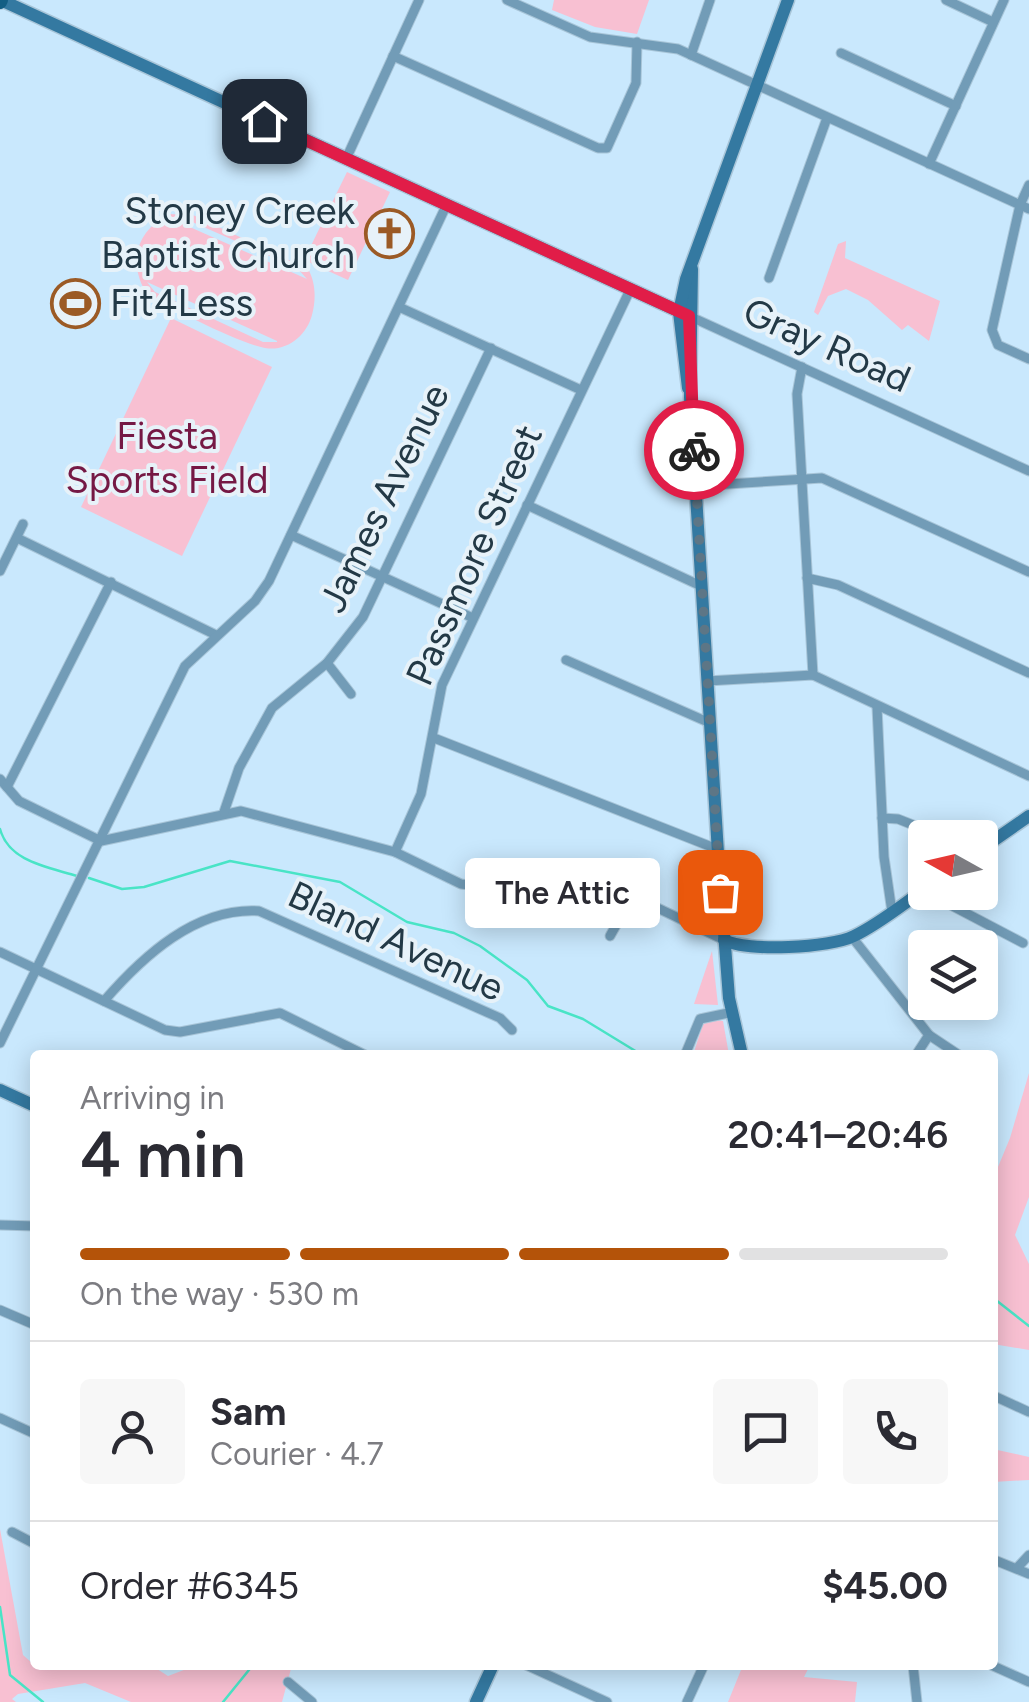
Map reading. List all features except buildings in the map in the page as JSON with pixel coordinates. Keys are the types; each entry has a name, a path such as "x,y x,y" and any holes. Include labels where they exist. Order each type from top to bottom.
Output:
{"main road":[{"path":"690,398 682,348 689,274 788,0"},
{"name":"Gray Road","path":"0,1 684,314"},
{"path":"682,348 667,316 654,301 689,274"},
{"path":"684,314 724,940 741,1050"},
{"path":"998,838 1029,816"},
{"path":"724,940 759,946 852,937 908,901"},
{"path":"0,1090 30,1104"},
{"path":"476,1702 491,1670"}],"street":[{"path":"346,159 419,0"},
{"path":"508,0 590,37 637,42 690,56 1024,207"},
{"path":"690,56 710,0"},
{"path":"946,0 993,22"},
{"path":"929,164 1004,0"},
{"path":"393,56 598,148 607,148 636,82 637,42"},
{"path":"840,53 956,106"},
{"path":"769,278 827,118"},
{"path":"1029,185 992,330 998,345 1029,360"},
{"path":"0,1043 185,666 262,592 447,204"},
{"name":"Passmore Street","path":"395,852 416,810 442,685 630,290"},
{"path":"399,307 581,390"},
{"name":"Gray Road","path":"684,314 1029,471"},
{"name":"James Avenue","path":"224,812 239,768 272,708 327,663 352,636 490,348"},
{"path":"802,367 797,394 814,675"},
{"path":"696,486 812,476 836,483 1029,572"},
{"path":"527,504 701,586"},
{"path":"0,571 22,524"},
{"path":"291,535 473,618"},
{"path":"17,538 216,635"},
{"path":"807,578 838,586 1029,673"},
{"path":"111,582 3,783 32,809 101,841 241,811 395,852 462,884 476,886"},
{"path":"566,660 710,723"},
{"path":"327,663 351,694"},
{"path":"708,681 814,675 1029,776"},
{"path":"877,706 882,818 892,912"},
{"path":"434,738 718,849"},
{"path":"882,818 908,826"},
{"path":"544,881 581,902 624,911"},
{"path":"610,936 624,911 642,900 724,940"},
{"name":"Bland Avenue","path":"104,1001 144,956 164,944 234,910 259,911 500,1018 512,1030"},
{"path":"962,910 1024,942"},
{"path":"852,937 929,1036 951,1050"},
{"path":"0,952 180,1032 280,1013 355,1050"},
{"path":"687,1050 700,1019 733,1012"},
{"path":"919,1050 929,1036"},
{"path":"0,1225 30,1226"},
{"path":"0,1310 30,1324"},
{"path":"998,1398 1029,1412"},
{"path":"0,1418 30,1432"},
{"path":"12,1532 30,1541"},
{"path":"1017,1568 1029,1554"},
{"path":"998,1561 1029,1574"},
{"path":"998,1668 1029,1682"},
{"path":"537,1670 607,1702"},
{"path":"686,1702 702,1670"},
{"path":"914,1670 917,1702"},
{"path":"288,1682 312,1702"}],"green space":[{"path":"554,0 649,0 637,34 595,27 552,10"},
{"path":"347,172 390,192 348,280 304,260"},
{"path":"168,214 193,215 308,269 315,298 306,329 288,345 265,348 204,324 145,291 137,268 138,248 157,221","holes":["183,218 297,268 307,279 174,220","147,282 277,341 277,342 263,342 155,292"]},
{"path":"846,241 845,258 940,301 929,341 908,325 902,330 868,300 846,289 828,296 818,315 814,312 838,244"},
{"name":"Fiesta Sports Field","path":"171,318 272,367 182,556 81,507"},
{"path":"712,951 718,1005 694,1004"},
{"path":"723,1021 728,1050 695,1050 703,1024"},
{"path":"1029,1073 1029,1197 1015,1235 1029,1264 1029,1350 998,1345 998,1167"},
{"path":"998,1450 1029,1457 1029,1480 998,1482"},
{"path":"0,1529 23,1655 30,1661 30,1670 159,1670 168,1676 184,1670 291,1670 282,1702 131,1702 85,1683 18,1694 12,1699 16,1702 0,1702"},
{"path":"741,1670 808,1670 804,1677 857,1682 855,1702 728,1702"}],"waterway":[{"path":"0,829 21,856 77,876"},
{"path":"89,878 122,889 144,887 230,861 340,882 407,922 454,933 480,946 527,980 548,1006 583,1019 634,1050"},
{"path":"998,1302 1029,1326"},
{"path":"0,1607 10,1675 43,1702"},
{"path":"223,1702 249,1670"}],"way so far":[{"path":"694,450 720,892"}],"place":[{"name":"Stoney Creek Baptist Church","path":"390,233"},
{"name":"Fit4Less","path":"75,303"},
{"name":"The Attic","path":"720,892"}],"route":[{"path":"264,121 689,316 694,450"}]}
